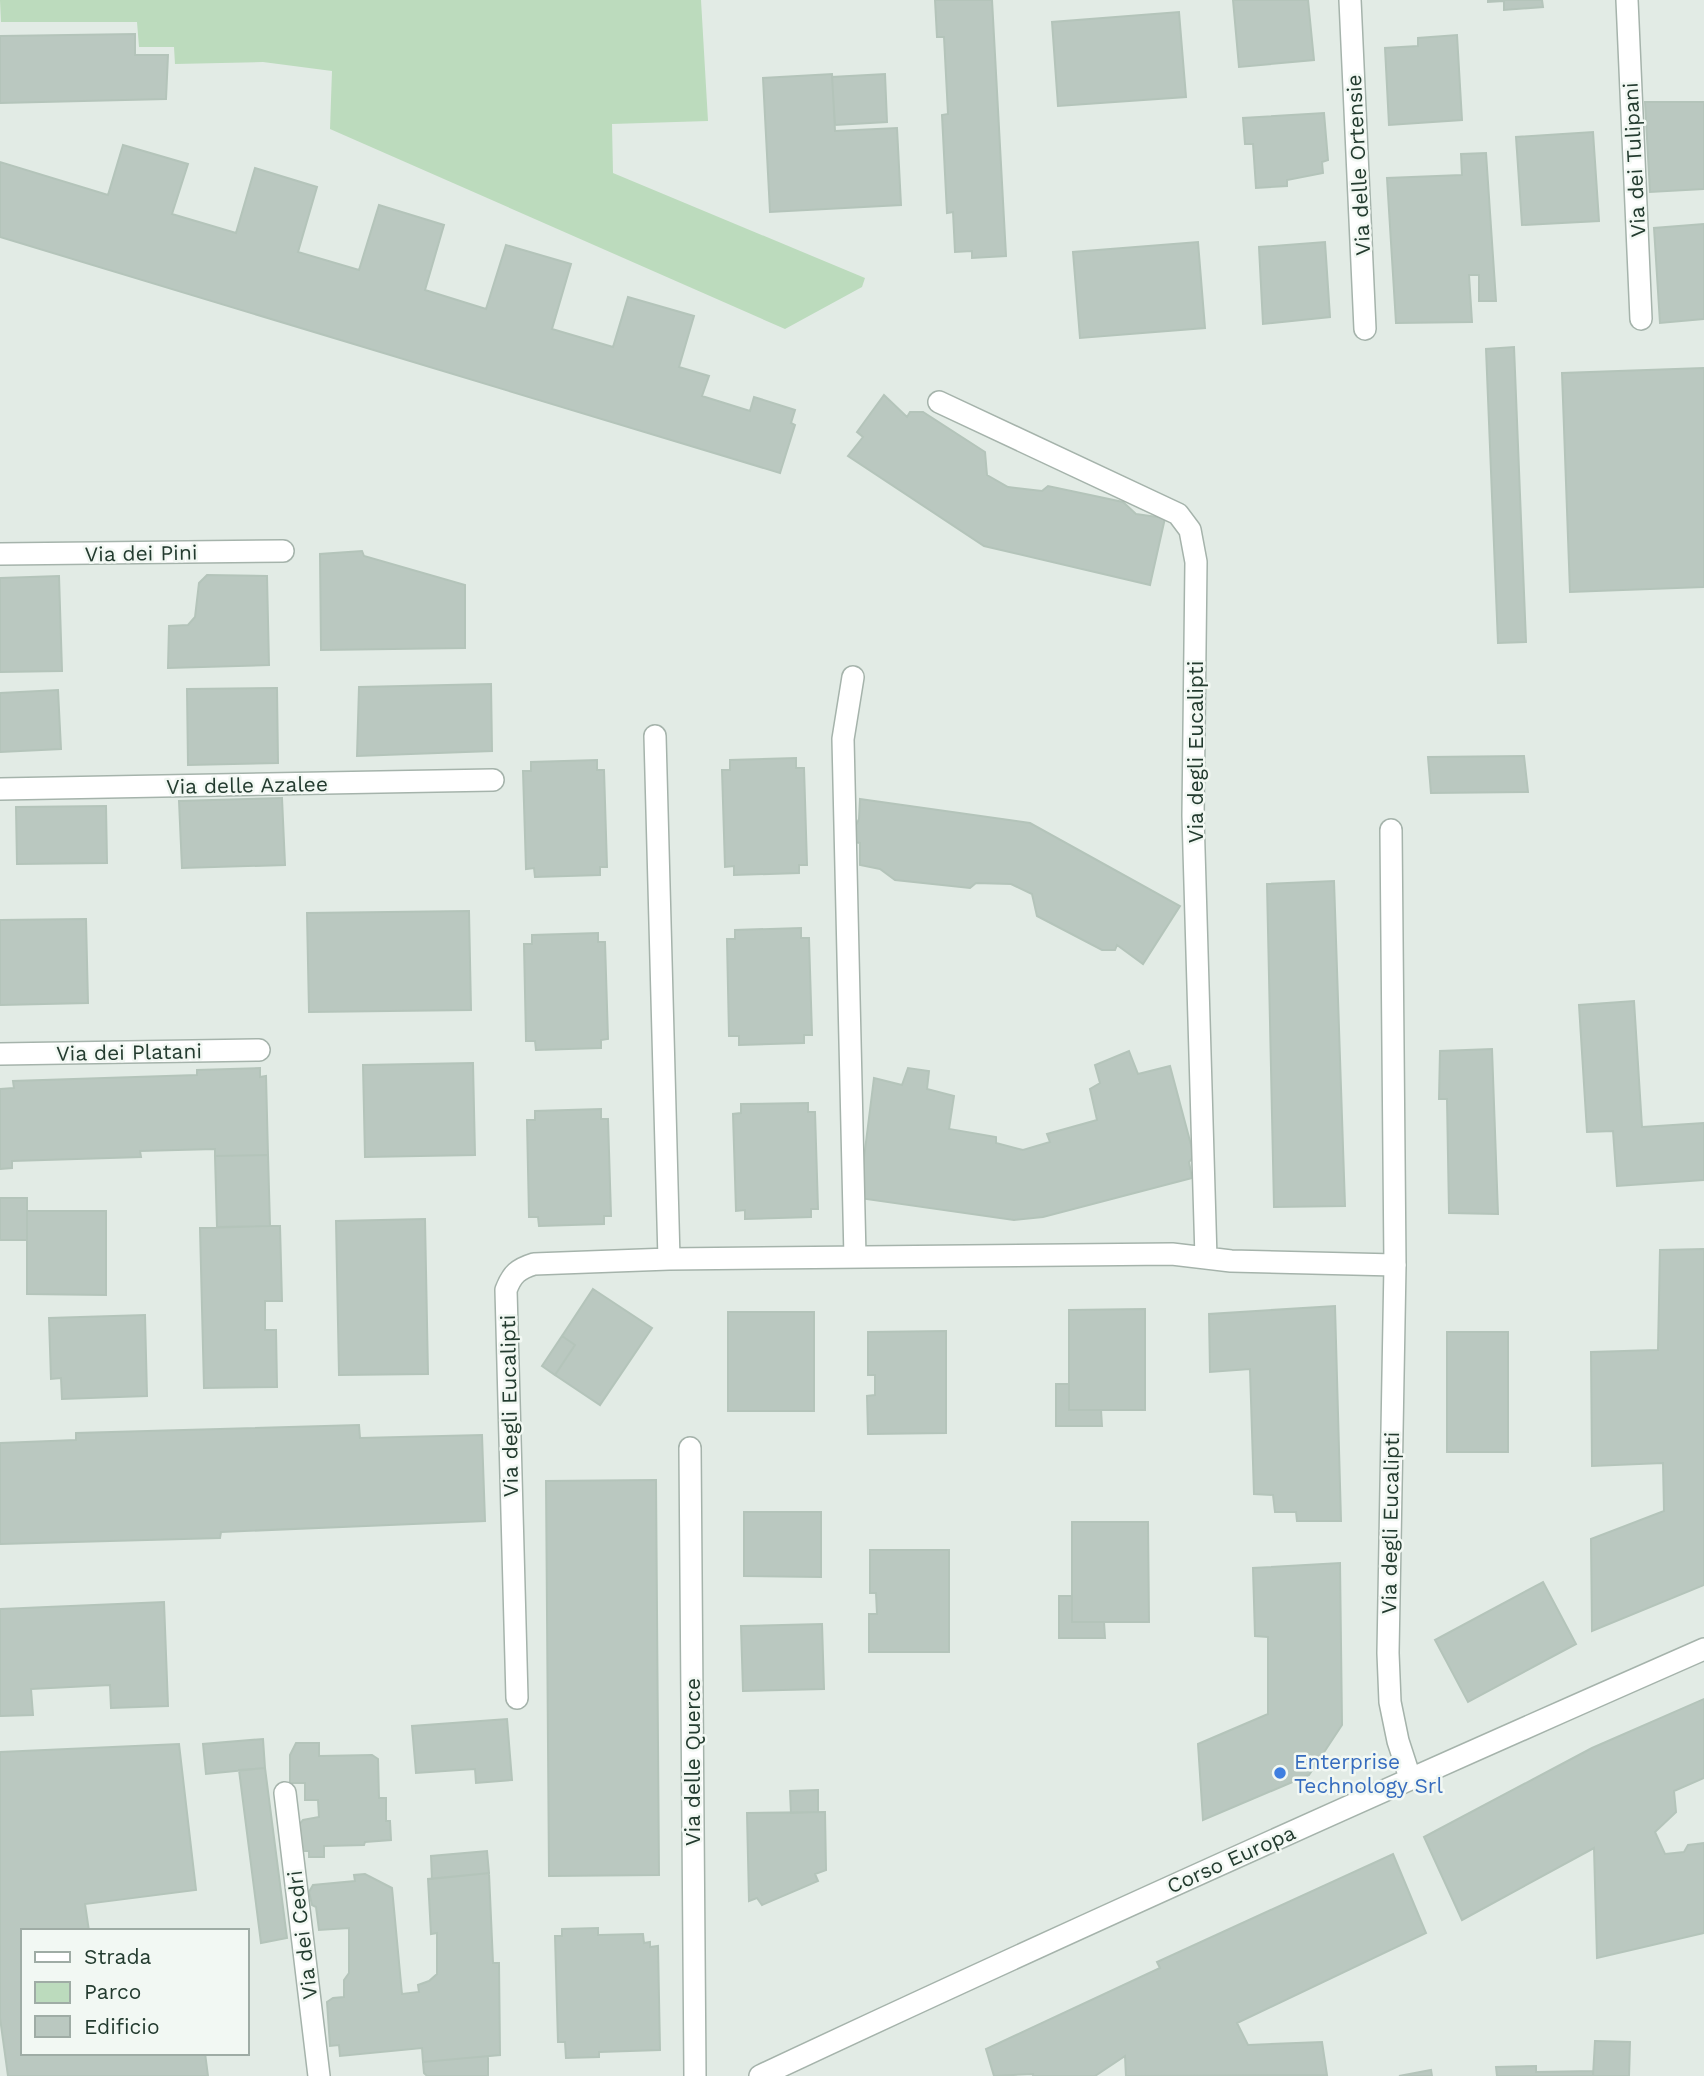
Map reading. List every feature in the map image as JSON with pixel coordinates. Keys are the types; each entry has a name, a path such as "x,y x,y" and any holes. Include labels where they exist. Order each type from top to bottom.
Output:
{"street":[{"name":"Via delle Ortensie","path":"1350,0 1365,329"},
{"name":"Via dei Tulipani","path":"1627,0 1641,319"},
{"name":"Via degli Eucalipti","path":"939,402 1178,514 1190,530 1196,562 1193,816 1206,1258"},
{"name":"Via dei Pini","path":"0,554 283,551"},
{"path":"853,677 843,739 855,1257"},
{"path":"654,736 669,1259"},
{"name":"Via delle Azalee","path":"0,789 493,780"},
{"name":"Via degli Eucalipti","path":"1391,830 1395,1265 1388,1653 1390,1702 1398,1741 1410,1778"},
{"name":"Via dei Platani","path":"0,1054 258,1050"},
{"name":"Via degli Eucalipti","path":"517,1698 506,1290 519,1269 534,1264 669,1259 1172,1254 1231,1261 1395,1265"},
{"name":"Via delle Querce","path":"690,1448 695,2076"},
{"name":"Corso Europa","path":"760,2076 1008,1960 1704,1648"},
{"name":"Via dei Cedri","path":"285,1794 319,2076"}],"green space":[{"path":"0,0 701,0 708,121 612,124 613,173 865,278 862,287 785,329 330,129 332,71 263,62 175,64 174,47 139,47 137,22 1,22"}],"building":[{"path":"935,0 992,0 1006,256 972,258 972,251 955,252 953,212 947,213 942,115 948,114 944,37 937,37"},
{"path":"1233,0 1308,0 1314,60 1239,67"},
{"path":"1488,0 1542,0 1543,7 1504,10 1504,1"},
{"path":"1179,12 1186,97 1058,106 1052,22"},
{"path":"135,34 135,55 168,55 166,99 0,103 0,36"},
{"path":"1457,35 1462,120 1389,125 1385,48 1418,46 1418,38"},
{"path":"832,74 835,131 897,128 901,205 770,212 763,78"},
{"path":"885,74 887,122 835,125 832,77"},
{"path":"1645,102 1704,102 1704,189 1650,192"},
{"path":"1324,113 1328,160 1322,162 1323,173 1287,180 1287,186 1256,188 1253,144 1245,144 1243,118"},
{"path":"1593,132 1599,221 1522,225 1516,137"},
{"path":"123,145 188,164 172,214 236,233 255,168 317,187 298,252 359,270 379,205 444,225 425,290 486,309 506,245 571,264 552,329 613,347 628,297 694,316 679,367 709,376 702,396 750,411 754,397 795,410 791,423 795,425 780,473 0,237 0,162 108,195"},
{"path":"1486,153 1496,301 1479,301 1479,275 1469,275 1472,322 1396,323 1387,178 1462,175 1461,154"},
{"path":"1704,224 1704,319 1660,323 1654,228"},
{"path":"1198,242 1205,328 1080,338 1073,252"},
{"path":"1325,242 1330,317 1263,324 1259,247"},
{"path":"1514,347 1526,642 1498,643 1486,349"},
{"path":"1704,368 1704,587 1570,592 1562,373"},
{"path":"884,395 907,417 910,412 923,412 985,452 987,475 1008,487 1042,491 1048,486 1123,502 1136,514 1165,518 1150,585 984,546 848,456 863,437 857,432"},
{"path":"362,551 364,556 465,585 465,648 321,650 320,554"},
{"path":"207,575 267,576 269,665 168,668 169,626 188,625 195,617 199,583"},
{"path":"59,576 62,671 0,672 0,578"},
{"path":"491,684 492,751 357,756 359,687"},
{"path":"277,688 278,763 188,765 187,689"},
{"path":"58,690 61,749 0,752 0,693"},
{"path":"1524,756 1528,792 1431,793 1428,757"},
{"path":"796,758 796,768 804,768 807,865 799,865 799,873 734,875 734,866 725,867 722,770 730,770 730,760"},
{"path":"597,760 597,770 604,770 607,867 600,867 600,875 535,877 534,868 526,869 523,771 531,771 531,762"},
{"path":"282,798 285,865 182,868 179,801"},
{"path":"860,799 1030,823 1180,906 1143,964 1117,945 1115,950 1102,950 1037,916 1032,894 1011,884 976,883 970,888 895,880 880,869 860,865 860,843 852,842 859,819"},
{"path":"106,806 107,863 17,864 16,807"},
{"path":"1334,881 1345,1206 1274,1207 1267,884"},
{"path":"469,911 471,1010 309,1012 307,913"},
{"path":"86,919 88,1003 0,1005 0,920"},
{"path":"801,928 801,938 809,938 812,1035 804,1035 804,1043 739,1045 739,1036 729,1036 727,939 735,939 735,930"},
{"path":"598,933 598,942 605,942 608,1039 601,1040 601,1048 536,1050 535,1041 526,1041 524,944 532,944 532,935"},
{"path":"1634,1001 1642,1127 1704,1123 1704,1180 1617,1186 1613,1131 1587,1132 1579,1005"},
{"path":"1492,1049 1498,1214 1449,1213 1447,1099 1439,1099 1440,1051"},
{"path":"1129,1051 1138,1074 1170,1066 1194,1156 1189,1162 1192,1178 1043,1217 1014,1220 859,1198 874,1078 902,1085 908,1068 929,1071 927,1089 954,1096 949,1129 996,1137 996,1143 1023,1150 1050,1142 1047,1134 1097,1120 1090,1089 1100,1083 1095,1065"},
{"path":"473,1063 475,1155 365,1157 363,1065"},
{"path":"260,1068 260,1077 266,1076 268,1155 215,1156 215,1149 140,1151 141,1157 12,1161 12,1168 0,1169 0,1089 14,1088 13,1081 197,1075 197,1070"},
{"path":"808,1103 808,1112 815,1112 818,1209 811,1209 811,1217 745,1219 745,1210 736,1211 733,1114 741,1113 741,1104"},
{"path":"601,1109 601,1119 608,1119 611,1216 604,1216 604,1224 539,1226 538,1217 529,1217 527,1120 535,1120 535,1111"},
{"path":"268,1155 270,1226 217,1227 215,1156"},
{"path":"0,1198 27,1198 27,1240 0,1240"},
{"path":"27,1211 106,1211 106,1295 27,1294"},
{"path":"425,1219 428,1374 339,1375 336,1221"},
{"path":"280,1226 282,1301 265,1301 265,1330 276,1330 277,1387 204,1388 200,1228"},
{"path":"1704,1249 1704,1585 1592,1631 1591,1539 1664,1511 1663,1463 1592,1466 1591,1352 1658,1350 1660,1250"},
{"path":"593,1289 652,1328 600,1405 555,1375 575,1345 562,1336"},
{"path":"1335,1306 1341,1521 1297,1521 1296,1512 1275,1512 1273,1495 1254,1494 1250,1369 1210,1372 1209,1314"},
{"path":"1145,1309 1145,1410 1069,1410 1069,1310"},
{"path":"728,1312 814,1312 814,1411 728,1411"},
{"path":"145,1315 147,1396 62,1399 61,1378 51,1379 49,1318"},
{"path":"946,1331 946,1433 868,1434 867,1396 875,1395 875,1375 868,1375 868,1332"},
{"path":"1447,1332 1508,1332 1508,1452 1447,1452"},
{"path":"562,1336 575,1345 555,1375 542,1366"},
{"path":"1056,1384 1069,1384 1069,1410 1101,1410 1102,1426 1056,1426"},
{"path":"359,1425 360,1438 482,1435 485,1521 221,1532 220,1538 0,1544 0,1443 76,1440 76,1433"},
{"path":"656,1480 659,1875 549,1876 546,1481"},
{"path":"744,1512 821,1512 821,1577 744,1576"},
{"path":"1072,1522 1148,1522 1149,1622 1072,1622"},
{"path":"870,1550 949,1550 949,1652 869,1652 869,1614 877,1614 876,1593 870,1593"},
{"path":"1340,1563 1342,1725 1309,1775 1203,1820 1198,1744 1268,1714 1268,1637 1255,1636 1253,1568"},
{"path":"1543,1582 1576,1644 1468,1702 1435,1640"},
{"path":"1059,1596 1072,1596 1072,1622 1104,1622 1105,1638 1059,1638"},
{"path":"164,1602 168,1706 111,1708 110,1685 31,1689 33,1715 0,1716 0,1609"},
{"path":"822,1624 824,1689 743,1691 741,1626"},
{"path":"1704,1699 1704,1778 1674,1791 1676,1812 1655,1832 1665,1854 1684,1852 1688,1845 1704,1843 1704,1933 1597,1958 1594,1848 1462,1920 1424,1837 1592,1748"},
{"path":"507,1719 512,1780 476,1783 475,1769 416,1773 412,1726"},
{"path":"263,1739 265,1768 206,1774 203,1744"},
{"path":"296,1743 319,1743 319,1756 372,1755 378,1759 379,1798 386,1798 386,1821 390,1821 391,1840 365,1842 364,1845 324,1846 324,1857 309,1857 309,1851 301,1851 299,1825 303,1820 319,1817 318,1800 305,1800 305,1783 290,1783 290,1755"},
{"path":"179,1744 196,1890 85,1904 89,1929 21,1929 21,2055 205,2055 208,2076 8,2076 0,2018 0,1752"},
{"path":"265,1768 287,1938 261,1943 239,1770"},
{"path":"818,1790 818,1812 791,1813 790,1791"},
{"path":"825,1812 826,1870 815,1874 818,1881 762,1905 757,1898 749,1901 747,1813"},
{"path":"487,1851 489,1873 432,1879 431,1856"},
{"path":"1393,1854 1426,1933 1237,2023 1248,2045 1322,2042 1327,2075 1126,2076 1125,2056 1095,2076 994,2076 986,2049 1160,1968 1157,1962"},
{"path":"489,1873 493,1963 499,1963 500,2055 423,2062 422,2048 340,2056 339,2045 330,2046 327,2002 333,1998 344,1997 344,1980 349,1973 349,1928 319,1930 316,1907 312,1905 309,1892 313,1885 355,1881 354,1875 365,1874 392,1888 402,1994 419,1992 418,1985 437,1974 437,1933 431,1934 428,1879"},
{"path":"598,1928 598,1935 643,1934 644,1943 650,1942 650,1947 658,1946 660,2050 599,2052 599,2057 566,2058 565,2042 558,2042 555,1936 562,1936 562,1929"},
{"path":"1595,2041 1630,2042 1629,2076 1593,2076"},
{"path":"488,2056 488,2076 427,2076 424,2073 423,2062"},
{"path":"1536,2066 1536,2072 1593,2071 1593,2076 1497,2076 1496,2067"},
{"path":"1431,2070 1432,2076 1399,2076"}],"place":[{"name":"Enterprise Technology Srl","path":"1280,1773"}]}
